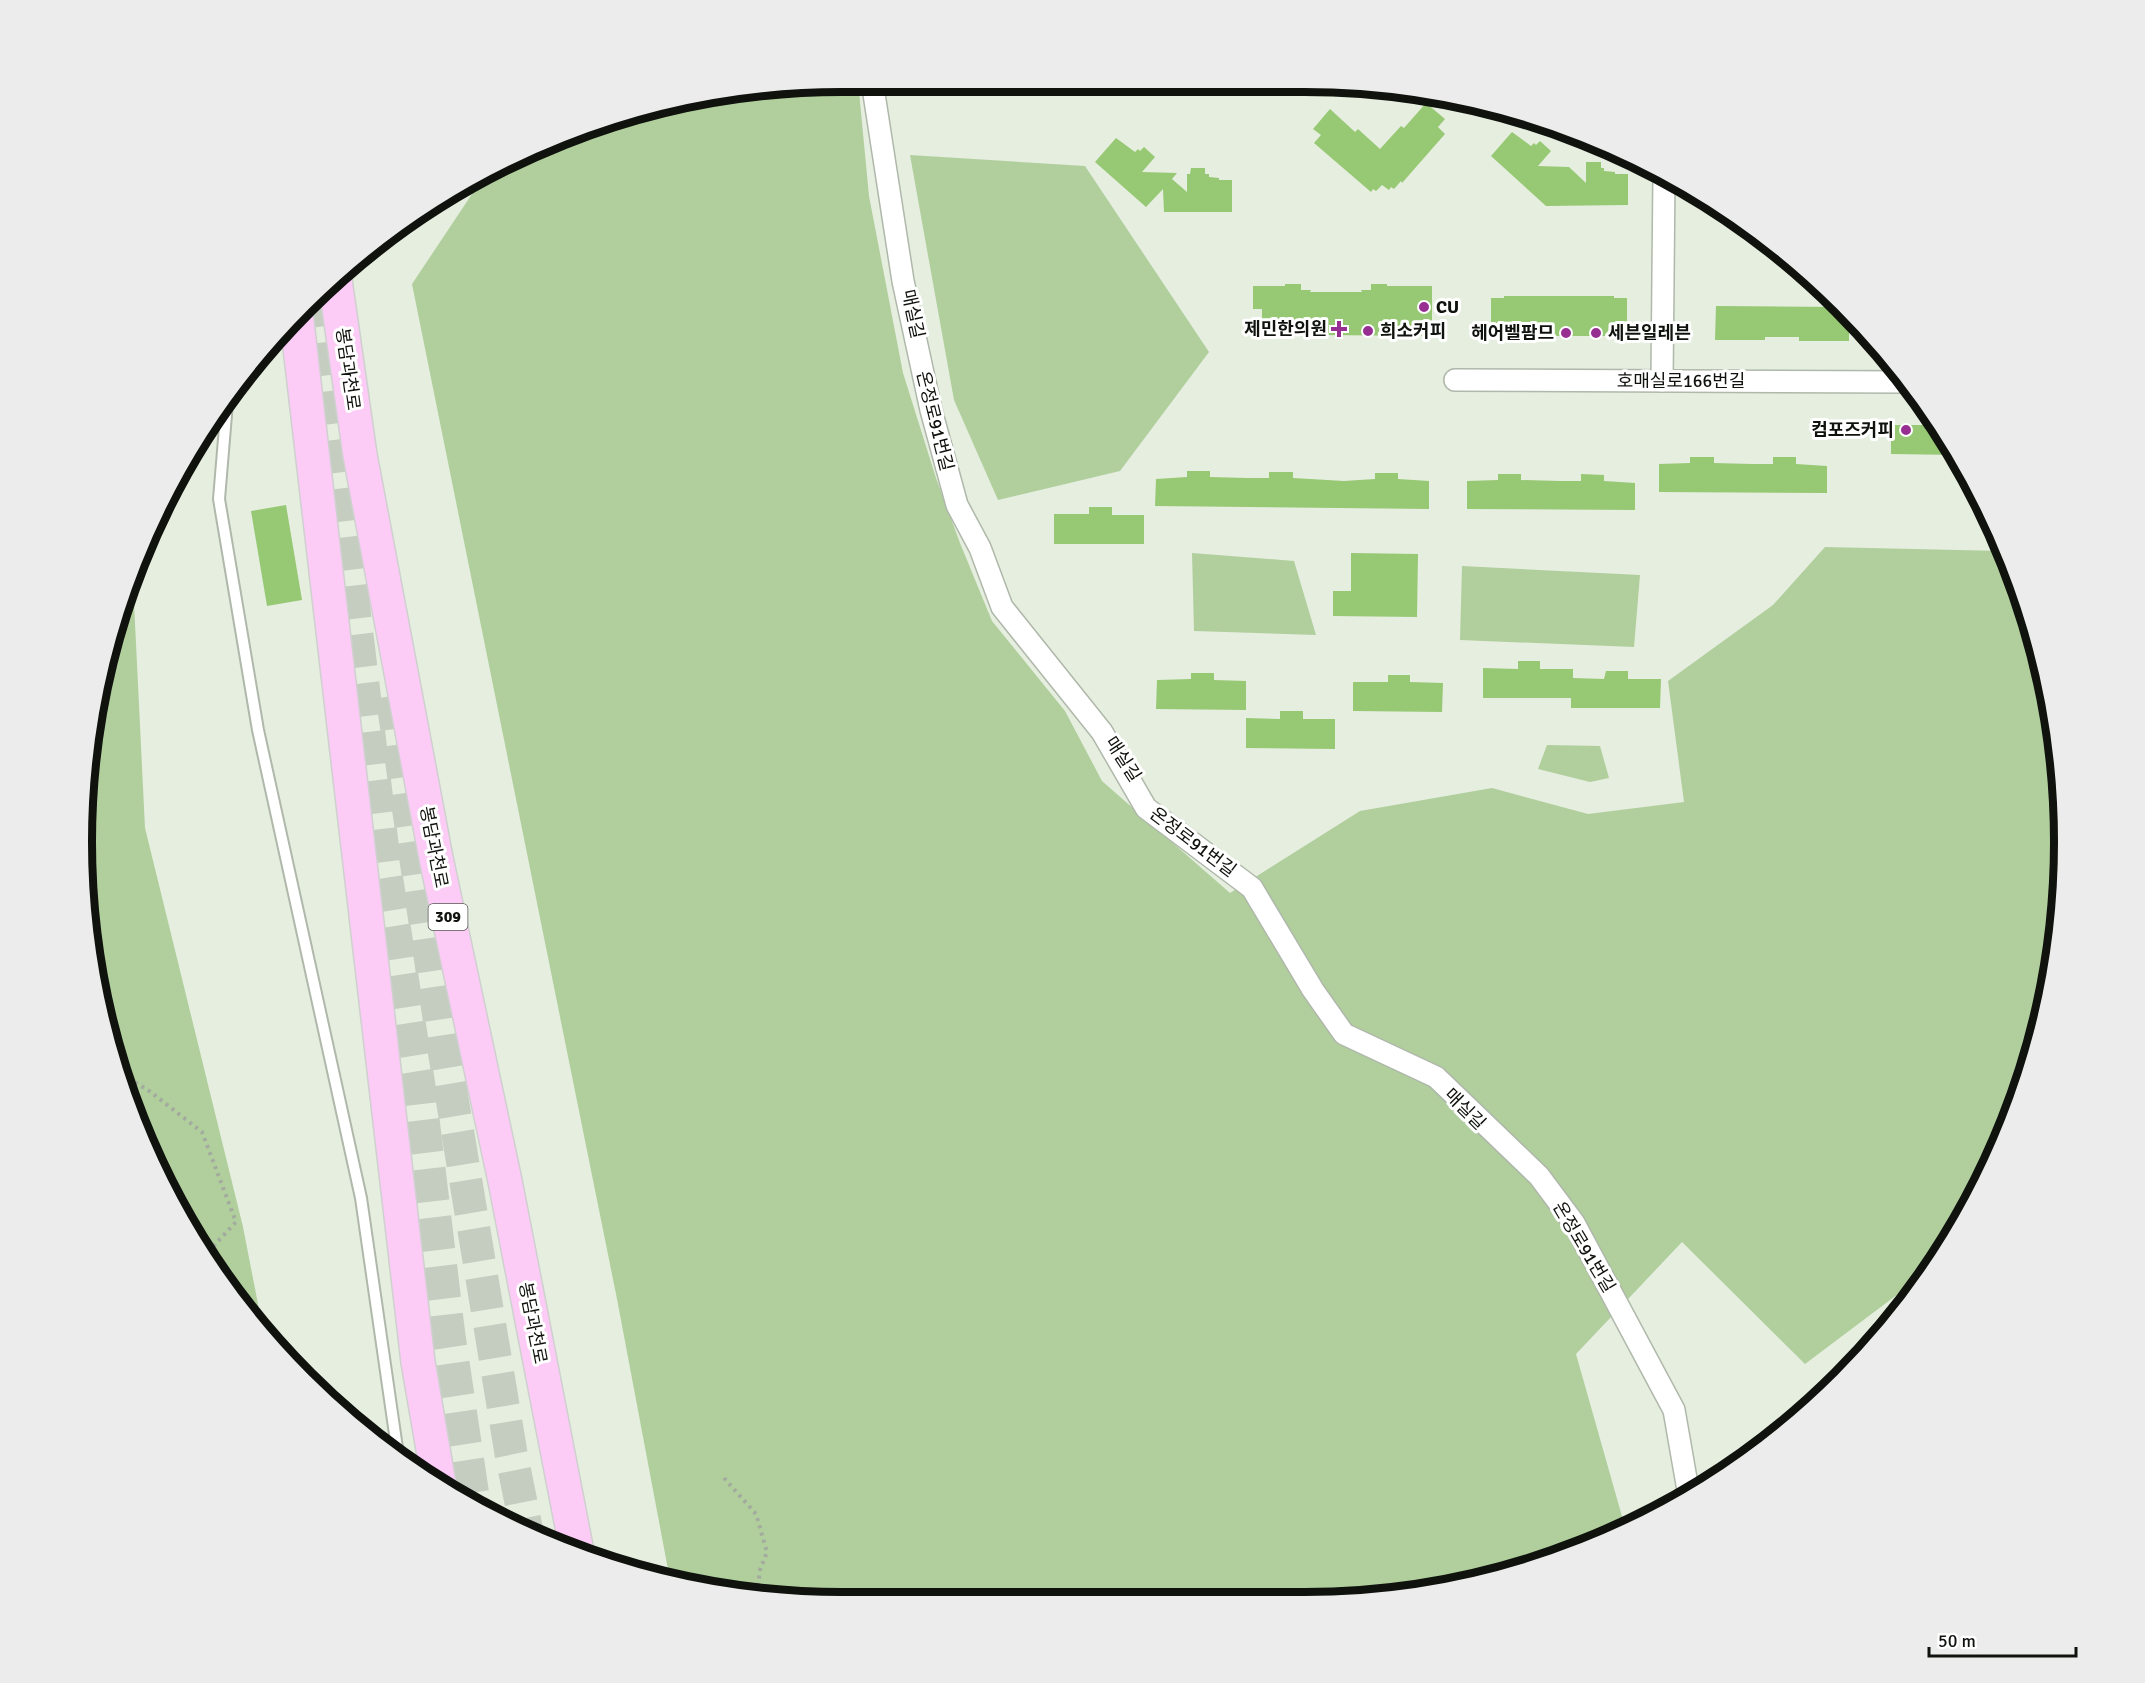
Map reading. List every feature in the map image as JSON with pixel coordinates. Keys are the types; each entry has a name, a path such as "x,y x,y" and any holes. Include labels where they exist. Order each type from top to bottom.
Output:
{"highway":[{"name":"봉담과천로","path":"336,288 360,455 436,858 505,1181 575,1542"},
{"path":"298,325 416,1350 437,1473"}],"street":[{"name":"온정로91번길","path":"874,92 903,281 931,410 957,505 980,548 1002,607 1102,732 1146,808 1252,888 1313,990 1344,1034 1436,1077 1539,1176 1574,1223 1674,1410 1687,1485"},
{"path":"1662,381 1664,184"},
{"name":"호매실로166번길","path":"1455,380 1896,382"}],"lane":[{"path":"226,413 219,499 258,730 361,1198 397,1445"}],"path":[{"path":"130,1080 148,1090 202,1132 236,1222 212,1248"},
{"path":"724,1478 756,1514 767,1552 760,1570 758,1586"}],"green space":[{"path":"859,92 869,196 903,373 936,478 992,621 1065,711 1102,781 1230,893 1360,811 1492,788 1588,814 1684,802 1668,681 1773,605 1825,547 1995,551 2014,600 2039,695 2052,792 2054,842 2052,891 2039,988 2014,1083 1976,1173 1927,1258 1906,1288 1805,1364 1682,1242 1576,1354 1623,1520 1545,1552 1498,1566 1401,1585 1304,1592 842,1592 744,1585 668,1571 617,1299 412,284 477,186 554,149 600,131 695,106 792,93"},
{"path":"910,155 1085,166 1209,352 1120,471 998,500 954,400"},
{"path":"1192,553 1294,561 1316,635 1194,631"},
{"path":"1462,566 1640,575 1634,647 1460,640"},
{"path":"134,593 145,828 243,1227 260,1315 218,1258 169,1173 131,1083 106,988 93,891 93,792 106,695 117,647"},
{"path":"1547,745 1600,746 1609,778 1590,782 1538,769"}],"building":[{"path":"1426,103 1445,119 1438,127 1445,134 1394,189 1391,187 1389,190 1382,185 1376,191 1373,189 1371,192 1314,143 1321,135 1313,129 1330,109 1355,132 1358,129 1380,149 1401,126 1404,128"},
{"path":"1512,132 1531,146 1540,141 1551,151 1538,166 1569,167 1586,183 1586,162 1601,162 1601,168 1604,168 1604,171 1628,174 1628,205 1546,206 1491,156"},
{"path":"1116,138 1135,152 1144,147 1155,157 1142,172 1177,173 1172,179 1187,192 1187,174 1190,174 1191,168 1205,168 1205,174 1209,174 1209,177 1232,180 1232,212 1164,212 1163,189 1146,207 1095,162"},
{"path":"1285,284 1301,284 1301,290 1311,290 1310,292 1362,292 1361,290 1371,290 1371,284 1432,286 1432,336 1322,335 1323,324 1262,323 1262,309 1253,309 1253,286 1285,286"},
{"path":"1504,296 1627,298 1627,329 1615,329 1616,336 1491,336 1491,298 1504,298"},
{"path":"1716,306 1830,307 1849,327 1849,341 1799,341 1799,337 1715,340"},
{"path":"1891,425 1927,425 1945,455 1891,454"},
{"path":"1690,457 1714,457 1714,463 1773,464 1773,457 1796,457 1796,464 1827,466 1827,493 1659,492 1659,464 1690,463"},
{"path":"1187,471 1210,471 1210,477 1247,478 1269,478 1269,472 1293,472 1293,478 1344,481 1375,479 1375,473 1398,473 1398,479 1429,481 1429,509 1155,506 1156,479 1187,477"},
{"path":"1498,474 1521,474 1521,480 1560,481 1581,481 1581,474 1604,475 1604,481 1635,483 1635,510 1467,509 1467,481 1498,480"},
{"path":"286,505 302,600 267,606 251,511"},
{"path":"1089,507 1112,507 1112,515 1144,515 1144,544 1054,544 1054,514 1089,514"},
{"path":"1351,553 1418,554 1417,617 1333,616 1333,591 1351,591"},
{"path":"1518,661 1540,661 1540,669 1573,669 1573,678 1604,679 1606,671 1628,671 1628,679 1661,679 1660,708 1571,708 1571,698 1483,698 1483,668 1518,669"},
{"path":"1191,673 1214,673 1214,680 1246,681 1246,710 1156,709 1157,680 1191,679"},
{"path":"1388,675 1410,675 1410,682 1443,683 1442,712 1353,711 1353,682 1388,682"},
{"path":"1280,711 1303,711 1303,719 1335,719 1335,749 1246,748 1246,718 1280,719"}],"tunnel":[{"path":"317,305 385,868 419,1086 449,1336 473,1495"},
{"path":"392,696 442,1038 511,1453 525,1521"}],"place":[{"name":"CU","path":"1424,307"},
{"name":"제민한의원","path":"1339,329"},
{"name":"희소커피","path":"1368,331"},
{"name":"헤어벨팜므","path":"1566,333"},
{"name":"세븐일레븐","path":"1596,333"},
{"name":"컴포즈커피","path":"1906,430"}]}
